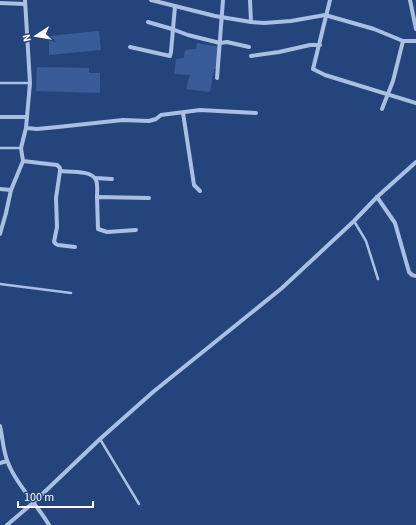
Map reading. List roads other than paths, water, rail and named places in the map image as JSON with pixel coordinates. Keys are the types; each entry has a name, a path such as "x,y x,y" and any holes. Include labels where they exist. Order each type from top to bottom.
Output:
{"street":[{"path":"151,0 215,16 251,22 264,23 291,21 325,16 374,30 403,41 416,41"},
{"path":"217,78 223,0"},
{"path":"250,0 251,22"},
{"path":"330,0 313,69 325,75 346,80 416,103"},
{"path":"410,0 416,29"},
{"path":"0,3 25,2 30,84 26,128 21,148 23,161 11,190 0,234"},
{"path":"130,47 170,56 172,52 172,29 175,6"},
{"path":"148,22 188,35 249,47"},
{"path":"382,109 396,70 403,41"},
{"path":"251,56 310,45 320,45"},
{"path":"26,128 37,129 124,120 149,121 156,120 161,115 200,110 256,113"},
{"path":"182,113 194,185 200,191"},
{"path":"0,117 27,117"},
{"path":"23,161 57,165 60,168 56,198 57,227 54,242 58,245 75,247"},
{"path":"7,525 153,392 282,288 354,221 377,197 416,162"},
{"path":"60,171 89,174 95,178 112,179"},
{"path":"95,178 98,229 107,232 136,230"},
{"path":"0,189 11,190"},
{"path":"97,197 149,198"},
{"path":"377,197 395,223 409,272 412,276 416,276"},
{"path":"0,426 7,461 18,482 34,502 49,525"},
{"path":"0,463 7,461"}],"lane":[{"path":"0,83 30,84"},
{"path":"0,148 21,148"},
{"path":"354,221 366,241 378,279"},
{"path":"0,284 71,293"},
{"path":"100,439 139,504"}]}
